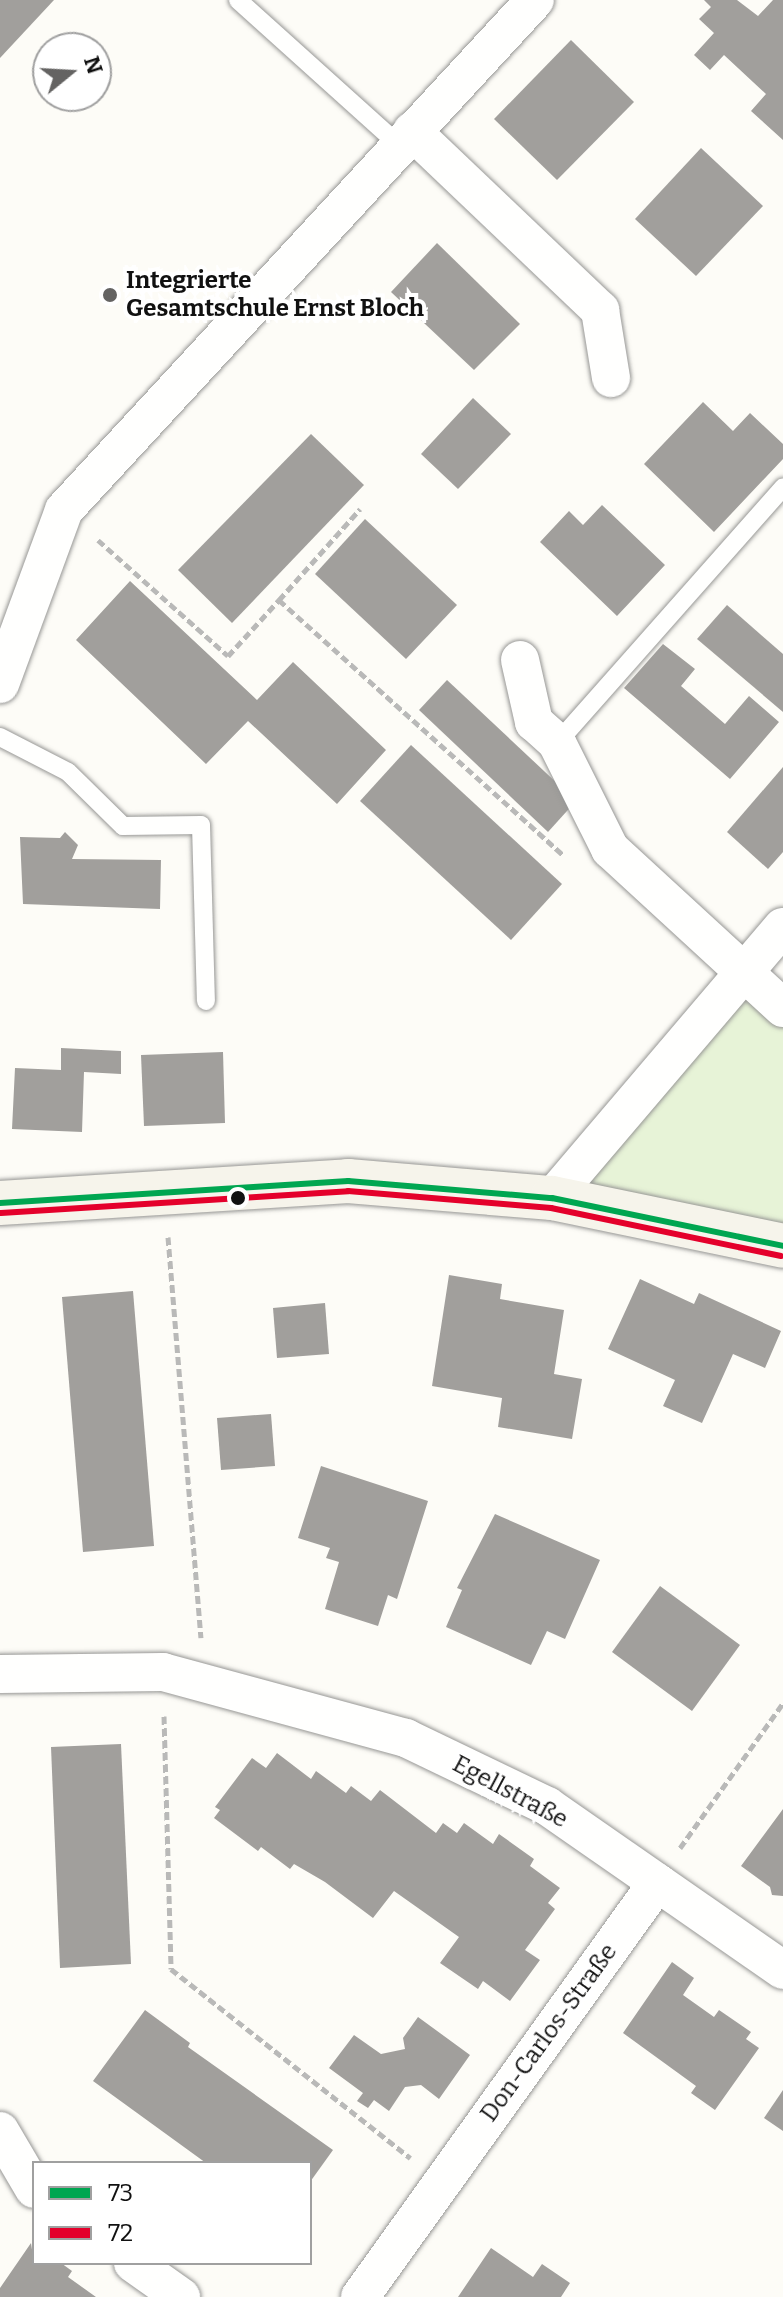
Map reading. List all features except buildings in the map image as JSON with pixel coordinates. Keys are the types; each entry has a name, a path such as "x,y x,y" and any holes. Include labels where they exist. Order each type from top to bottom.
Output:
{"street":[{"path":"0,684 64,510 535,0"},
{"path":"405,138 600,310 611,378"},
{"path":"520,660 534,722 557,743 610,849 783,1008"},
{"path":"552,1198 783,927"},
{"path":"0,1203 348,1181 552,1198 783,1246"},
{"name":"Egellstraße","path":"0,1674 163,1672 406,1738 547,1806 783,1970"},
{"name":"Don-Carlos-Straße","path":"360,2297 657,1883"},
{"path":"0,2131 32,2186"},
{"path":"136,2265 181,2297"}],"lane":[{"path":"238,0 405,138"},
{"path":"557,743 783,488"},
{"path":"0,737 68,772 123,826 201,825 206,1001"}],"path":[{"path":"64,510 228,656 360,509"},
{"path":"279,600 585,874 610,849"},
{"path":"164,1191 204,1683"},
{"path":"163,1672 171,1969 442,2184"},
{"path":"657,1883 783,1703"}],"green space":[{"path":"744,992 783,1027 783,1231 576,1189"}],"transit line":[{"name":"73","path":"0,1203 348,1181 552,1198 783,1246"},
{"name":"72","path":"1,1213 348,1191 551,1208 781,1256"}],"place":[{"name":"Integrierte Gesamtschule Ernst Bloch","path":"110,295"}]}
